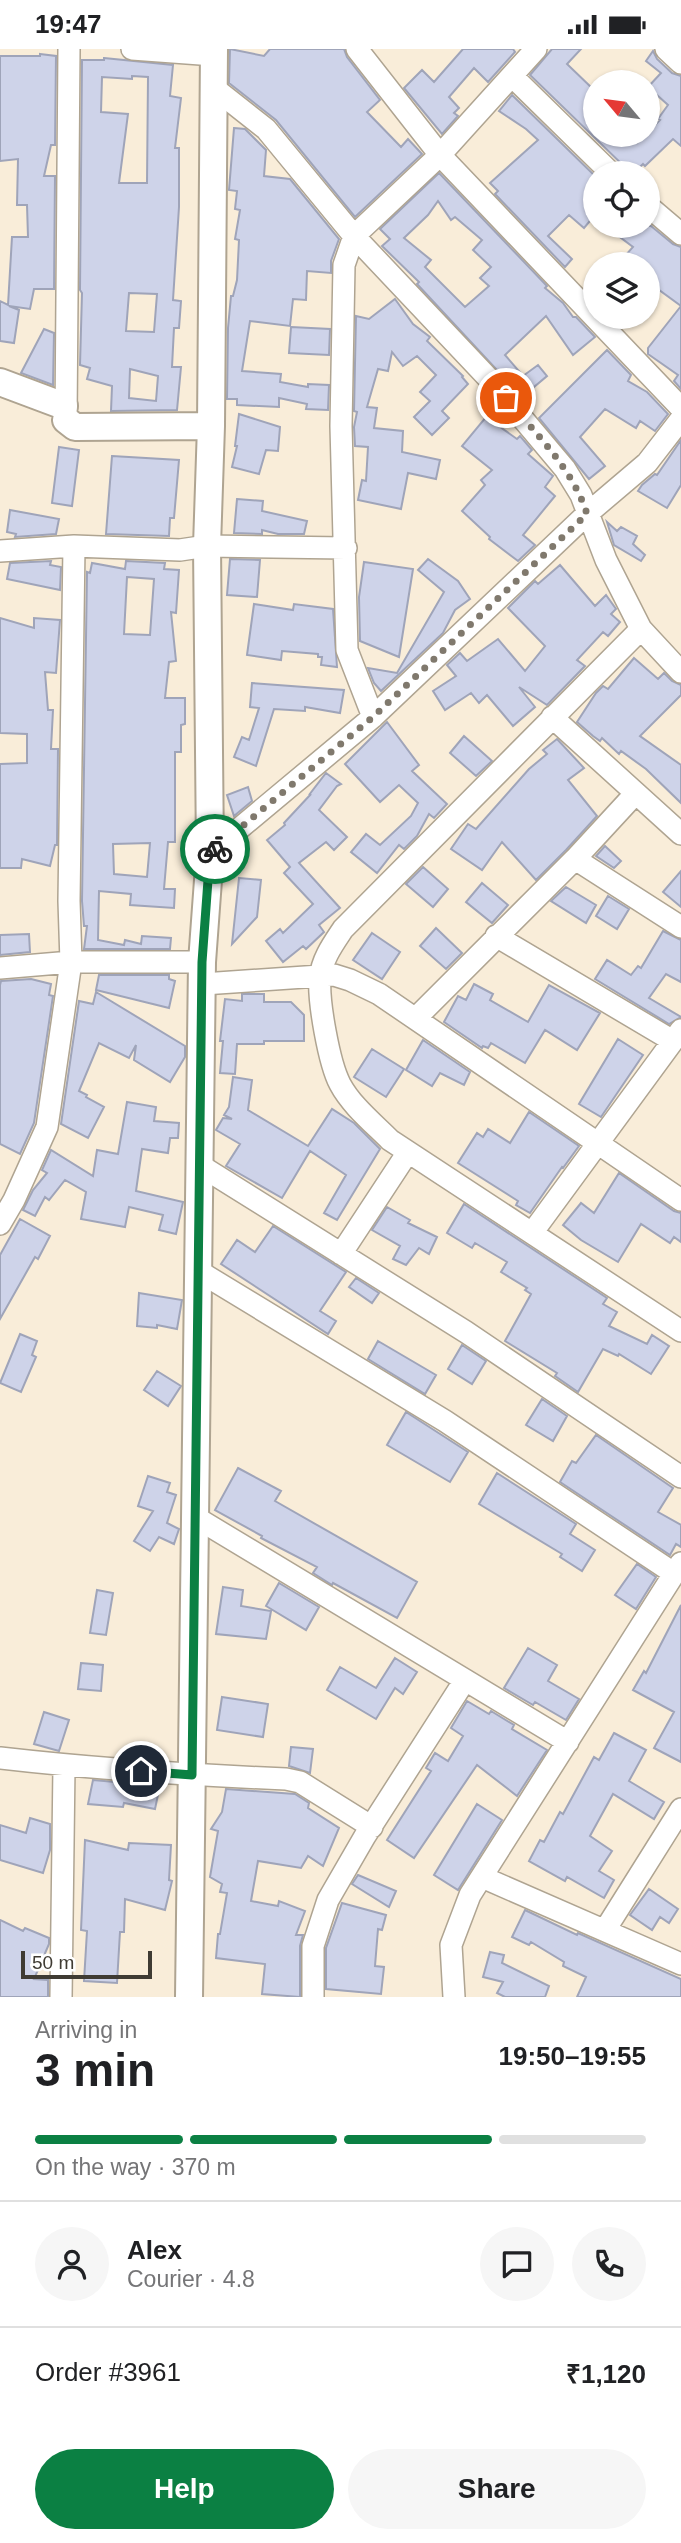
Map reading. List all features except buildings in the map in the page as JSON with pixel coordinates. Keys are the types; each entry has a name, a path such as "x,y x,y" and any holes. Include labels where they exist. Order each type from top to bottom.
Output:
{"street":[{"path":"65,413 69,49"},
{"path":"132,49 214,52 208,546 210,853 202,973 189,1997"},
{"path":"357,49 440,155 681,408"},
{"path":"666,49 681,63"},
{"path":"373,717 347,650 341,426 344,265 354,236 440,155 512,76 528,52"},
{"path":"512,76 599,161"},
{"path":"215,88 266,129 354,236 491,381 565,469 581,495 606,560 641,629 681,671"},
{"path":"660,216 681,234"},
{"path":"0,382 65,413 75,427 211,426"},
{"path":"210,853 373,717 587,514 646,463 681,419"},
{"path":"0,551 74,546 180,549 208,546 346,548"},
{"path":"0,1224 7,1197 47,1127 71,962 69,901 74,546"},
{"path":"641,629 342,929 327,952 320,977 330,1052 340,1084 360,1111 390,1140 681,1331"},
{"path":"552,717 681,834"},
{"path":"416,1019 575,859 635,794"},
{"path":"575,859 681,927"},
{"path":"496,936 677,1035 532,1233"},
{"path":"0,968 71,962 202,973 286,977 334,975 350,980 379,994 681,1200"},
{"path":"341,1254 408,1152"},
{"path":"201,1166 466,1332 681,1477"},
{"path":"200,1272 445,1421 678,1568 470,1895 451,1945 454,1997"},
{"path":"195,1517 568,1742"},
{"path":"313,1997 313,1946 328,1900 465,1680"},
{"path":"0,1758 64,1766 286,1779 300,1782 372,1827"},
{"path":"61,1997 64,1766"},
{"path":"604,1930 681,1809"},
{"path":"482,1877 681,1964"}],"way so far":[{"path":"215,849 373,717 587,514 581,495 565,469 506,398"}],"route":[{"path":"141,1771 192,1775 202,962 210,853 215,849"}]}
